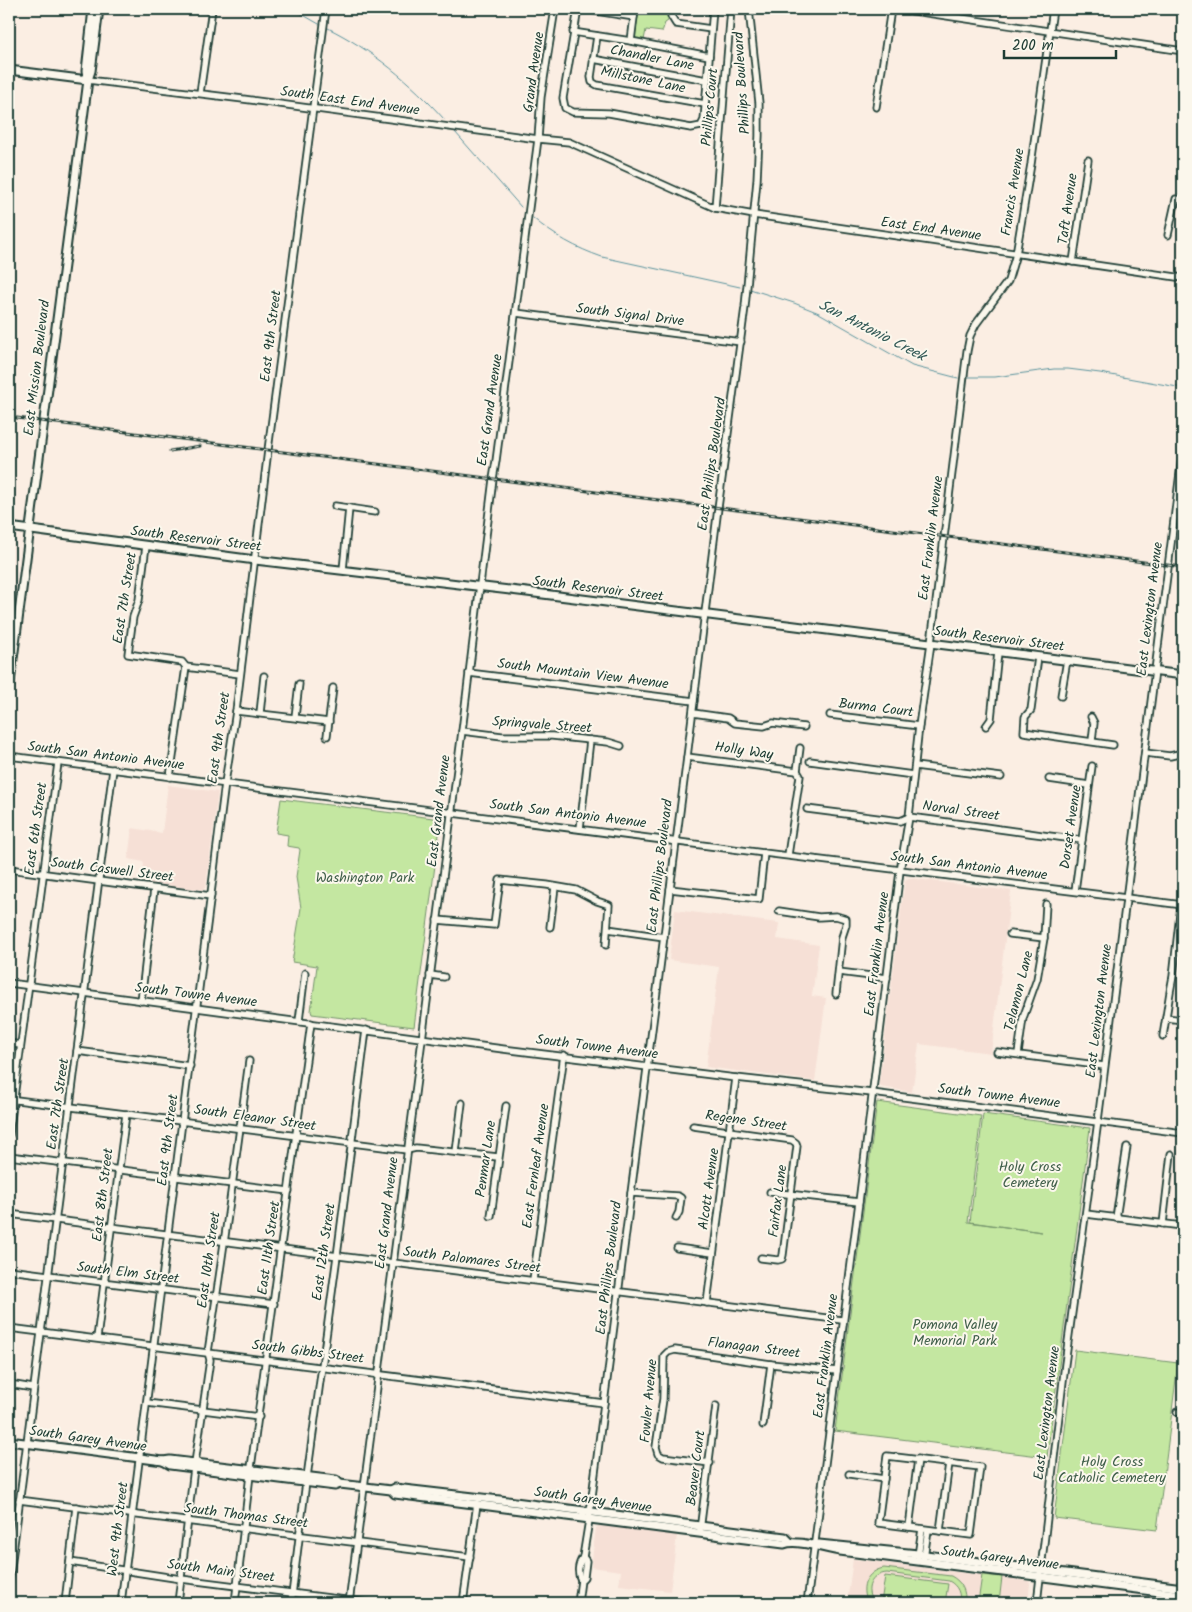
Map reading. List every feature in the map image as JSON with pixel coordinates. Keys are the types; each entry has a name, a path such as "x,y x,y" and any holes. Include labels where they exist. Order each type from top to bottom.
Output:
{"main road":[{"name":"East Mission Boulevard","path":"88,80 86,71 93,9"},
{"name":"East Mission Boulevard","path":"9,690 12,642 29,530 99,9"},
{"name":"South East End Avenue","path":"9,70 88,80"},
{"name":"South Reservoir Street","path":"9,527 255,560 1183,674"},
{"name":"South Garey Avenue","path":"9,1441 163,1461 170,1460 195,1466 306,1480 335,1486 340,1484 391,1490 395,1488 555,1508 590,1516"},
{"name":"South Garey Avenue","path":"391,1490 395,1494 542,1513 590,1516 700,1530 785,1537 790,1542 840,1551 921,1558 1183,1588"},
{"path":"542,1513 544,1510 555,1508"},
{"name":"South Garey Avenue","path":"1041,1573 1183,1594"}],"street":[{"path":"200,93 212,9"},
{"name":"East 9th Street","path":"139,1458 326,9"},
{"name":"Grand Avenue","path":"538,139 541,96 556,9"},
{"path":"578,9 563,98 565,108 573,112 609,113 691,128 701,126 704,120 713,9"},
{"path":"583,9 634,17"},
{"path":"631,41 635,9"},
{"path":"672,9 671,16 676,24 711,30"},
{"name":"Phillips Court","path":"715,208 731,9"},
{"name":"Phillips Boulevard","path":"749,9 759,103 754,216"},
{"path":"876,107 891,9"},
{"path":"900,9 934,11 1050,32 1183,51"},
{"name":"Francis Avenue","path":"965,367 970,336 976,324 1008,281 1016,254 1053,9"},
{"path":"573,32 709,56"},
{"name":"Millstone Lane","path":"597,36 591,77 592,82 596,85 705,104"},
{"name":"Chandler Lane","path":"593,60 707,80"},
{"name":"South East End Avenue","path":"88,80 569,142 678,192"},
{"name":"East Grand Avenue","path":"350,1602 538,139"},
{"name":"Taft Avenue","path":"1073,262 1088,160"},
{"name":"East End Avenue","path":"678,192 715,208 754,216 1183,278"},
{"path":"1168,235 1176,199 1183,200"},
{"name":"East Phillips Boulevard","path":"578,1603 581,1580 578,1576 590,1516 718,508 741,342 754,216"},
{"name":"South Signal Drive","path":"516,313 741,342"},
{"name":"East Franklin Avenue","path":"807,1603 900,870 909,817 965,367"},
{"name":"East Lexington Avenue","path":"1037,1603 1065,1364 1098,1121 1183,449"},
{"path":"335,506 375,512"},
{"path":"343,570 349,508"},
{"name":"East 7th Street","path":"146,546 139,600 133,617 128,654 182,662 186,667"},
{"path":"986,726 991,719 998,652"},
{"path":"1038,657 1031,710 1025,717 1024,732 1113,744"},
{"path":"1061,696 1067,660"},
{"path":"170,777 186,667 240,674"},
{"name":"South Mountain View Avenue","path":"469,673 694,700"},
{"path":"260,714 264,676"},
{"path":"295,717 299,684"},
{"path":"327,736 333,688"},
{"path":"236,711 329,722"},
{"path":"693,712 728,718 735,723 764,726 773,722 804,727"},
{"name":"Burma Court","path":"830,715 919,726"},
{"path":"1091,717 1094,723 1092,741"},
{"name":"Springvale Street","path":"462,731 502,736 552,736 614,743 621,746"},
{"path":"580,829 590,740"},
{"path":"788,854 800,776 797,771 800,748"},
{"path":"1145,753 1170,756 1183,753"},
{"name":"South San Antonio Avenue","path":"9,756 1182,905"},
{"name":"Holly Way","path":"687,757 797,771"},
{"path":"810,761 914,775"},
{"name":"East 6th Street","path":"9,1135 11,1099 58,763"},
{"path":"914,766 1000,777"},
{"name":"Dorset Avenue","path":"1075,892 1092,766"},
{"name":"East 7th Street","path":"9,1583 113,770"},
{"path":"1049,779 1089,785"},
{"name":"Norval Street","path":"807,808 900,821 909,817 1082,840"},
{"path":"670,889 759,899 764,853"},
{"name":"South Caswell Street","path":"9,870 211,896"},
{"path":"437,920 494,925 500,880 547,885 576,890 610,905 606,945"},
{"path":"550,927 555,887"},
{"path":"141,1001 154,889"},
{"name":"Telamon Lane","path":"1018,1054 1023,1018 1037,979 1044,938 1046,904"},
{"path":"1163,1036 1182,905"},
{"path":"779,911 819,917 836,916 846,919 842,937 836,994"},
{"path":"608,929 664,937"},
{"path":"1010,934 1044,938"},
{"path":"839,972 886,978"},
{"path":"299,1021 305,973"},
{"path":"430,975 444,977"},
{"name":"South Towne Avenue","path":"9,983 421,1038 1183,1133"},
{"path":"1166,1018 1183,1020"},
{"name":"East 11th Street","path":"235,1603 310,1023"},
{"name":"East 12th Street","path":"291,1603 366,1030"},
{"path":"9,1043 20,1045"},
{"path":"77,1051 190,1066"},
{"path":"996,1052 1104,1066"},
{"name":"East Fernleaf Avenue","path":"533,1280 564,1055"},
{"name":"East 10th Street","path":"178,1603 210,1360 208,1352 249,1061"},
{"name":"Alcott Avenue","path":"706,1303 736,1078"},
{"name":"South Eleanor Street","path":"11,1099 407,1150 416,1148 498,1157"},
{"path":"456,1152 462,1103"},
{"name":"Penmar Lane","path":"491,1216 506,1106"},
{"name":"East 8th Street","path":"97,1338 126,1114"},
{"name":"Regene Street","path":"692,1126 792,1140 796,1143"},
{"name":"Fairfax Lane","path":"761,1258 778,1260 782,1259 784,1255 796,1143"},
{"path":"1116,1218 1126,1147"},
{"path":"1163,1224 1171,1154"},
{"path":"9,1156 289,1191"},
{"path":"770,1192 859,1202"},
{"path":"631,1193 678,1196 681,1198 676,1218"},
{"name":"South Palomares Street","path":"9,1214 842,1320"},
{"path":"1086,1214 1182,1226"},
{"path":"677,1248 713,1253"},
{"name":"South Elm Street","path":"9,1270 274,1304"},
{"name":"South Gibbs Street","path":"9,1328 321,1367 454,1381 604,1403"},
{"name":"Flanagan Street","path":"668,1352 675,1350 771,1364 837,1371"},
{"name":"Fowler Avenue","path":"668,1352 664,1356 663,1399 656,1447 658,1454 663,1457 710,1462"},
{"path":"763,1425 771,1364"},
{"path":"9,1384 34,1388"},
{"path":"147,1403 259,1417"},
{"name":"Beaver Court","path":"700,1530 716,1406"},
{"path":"887,1456 918,1459 980,1467 971,1535 878,1524 887,1456"},
{"name":"West 9th Street","path":"121,1603 139,1458"},
{"path":"909,1527 918,1459"},
{"path":"940,1531 949,1463"},
{"path":"848,1474 884,1479"},
{"name":"South Thomas Street","path":"19,1500 470,1557"},
{"path":"463,1603 477,1504"},
{"path":"65,1603 76,1507"},
{"path":"921,1558 925,1529"},
{"name":"South Main Street","path":"70,1562 181,1579 369,1603"}],"shaded area":[{"path":"168,785 218,792 206,886 203,890 142,882 144,862 128,859 132,828 162,833"},
{"path":"909,878 1011,891 991,1053 919,1044 912,1092 881,1087 879,1084 905,880"},
{"path":"675,910 779,923 777,939 819,945 812,996 826,998 815,1081 706,1067 719,967 669,960"},
{"path":"599,1525 677,1535 670,1591 619,1585 621,1571 591,1567 596,1528"},
{"path":"853,1559 1028,1581 1030,1583 1028,1603 847,1603"}],"green space":[{"path":"637,9 669,9 668,21 665,23 662,32 646,30 644,40 633,39"},
{"name":"Washington Park","path":"281,799 441,819 414,1027 312,1014 317,966 292,962 301,908 296,877 300,850 299,848 287,846 288,835 276,833"},
{"name":"Pomona Valley Memorial Park","path":"877,1102 981,1116 968,1222 1042,1232 970,1222 983,1114 1090,1128 1047,1457 835,1431"},
{"name":"Holy Cross Catholic Cemetery","path":"1075,1350 1178,1363 1157,1530 1054,1518"},
{"path":"884,1568 951,1576 962,1587 965,1603 959,1603 960,1596 958,1590 949,1581 887,1573 877,1576 870,1584 869,1593 874,1603 867,1603 864,1591 866,1581 873,1572"},
{"path":"982,1575 1002,1577 999,1603 978,1603"},
{"path":"885,1576 948,1584 945,1603 881,1603"}],"waterway":[{"name":"San Antonio Creek","path":"293,9 319,24"},
{"name":"San Antonio Creek","path":"328,28 360,46 390,68 418,92 444,119"},
{"name":"San Antonio Creek","path":"455,132 521,207"},
{"name":"San Antonio Creek","path":"533,218 566,241 602,257 740,287"},
{"name":"San Antonio Creek","path":"750,289 819,313 912,366 958,378"},
{"name":"San Antonio Creek","path":"968,377 995,377 1054,369 1068,369 1183,388"}],"railway":[{"path":"9,417 1183,567"},
{"path":"170,451 200,446"}],"park label":[{"name":"Holy Cross Cemetery","path":"1030,1176"}]}
